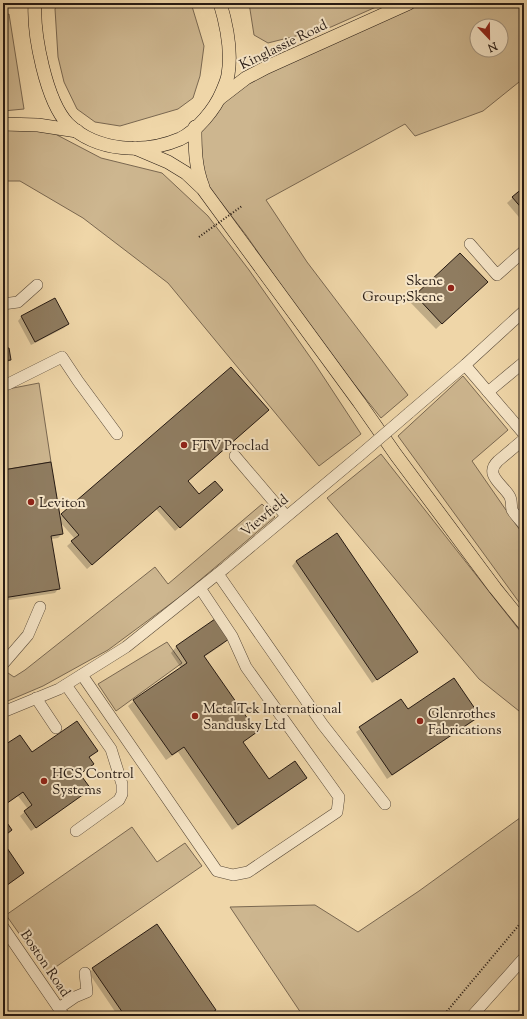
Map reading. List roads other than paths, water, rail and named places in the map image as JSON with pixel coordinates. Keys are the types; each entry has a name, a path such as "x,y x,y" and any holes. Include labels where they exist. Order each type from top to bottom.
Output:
{"main road":[{"path":"35,3 34,15 37,42 47,83 60,112 67,123 77,131 101,144 116,147 135,148 168,143 181,138 210,112 218,100 228,76 230,45 220,3"},
{"name":"Kinglassie Road","path":"218,100 246,78 267,67 409,3"},
{"path":"3,124 38,125 77,131"},
{"path":"195,127 196,160 198,174 203,189"},
{"path":"135,148 168,162 186,173 203,189 396,455 495,588 524,624"}],"street":[{"path":"470,244 497,275 524,251"},
{"path":"3,304 18,302 37,285"},
{"name":"Viewfield","path":"3,712 59,689 126,647 218,574 359,456 465,365 524,311"},
{"path":"3,385 8,384 62,357 117,434"},
{"path":"488,392 524,362"},
{"path":"465,365 524,434"},
{"path":"524,439 498,461 492,470 494,477 511,498 513,510 524,525"},
{"path":"235,456 286,516"},
{"path":"218,574 323,725 385,804"},
{"path":"82,675 217,871 233,874 248,872 337,812 339,797 246,667 232,636 200,588"},
{"path":"3,664 28,635 40,607"},
{"path":"66,685 111,749 122,784 122,794 119,800 76,831"},
{"path":"36,698 56,728"},
{"name":"Boston Road","path":"3,927 62,1012"},
{"path":"472,1016 524,958"},
{"path":"62,1012 75,997 87,992 84,973"}],"place":[{"name":"Skene Group;Skene","path":"451,288"},
{"name":"FTV Proclad","path":"184,445"},
{"name":"Leviton","path":"31,502"},
{"name":"MetalTek International Sandusky Ltd","path":"195,716"},
{"name":"Glenrothes Fabrications","path":"420,721"},
{"name":"HCS Control Systems","path":"44,781"}]}
